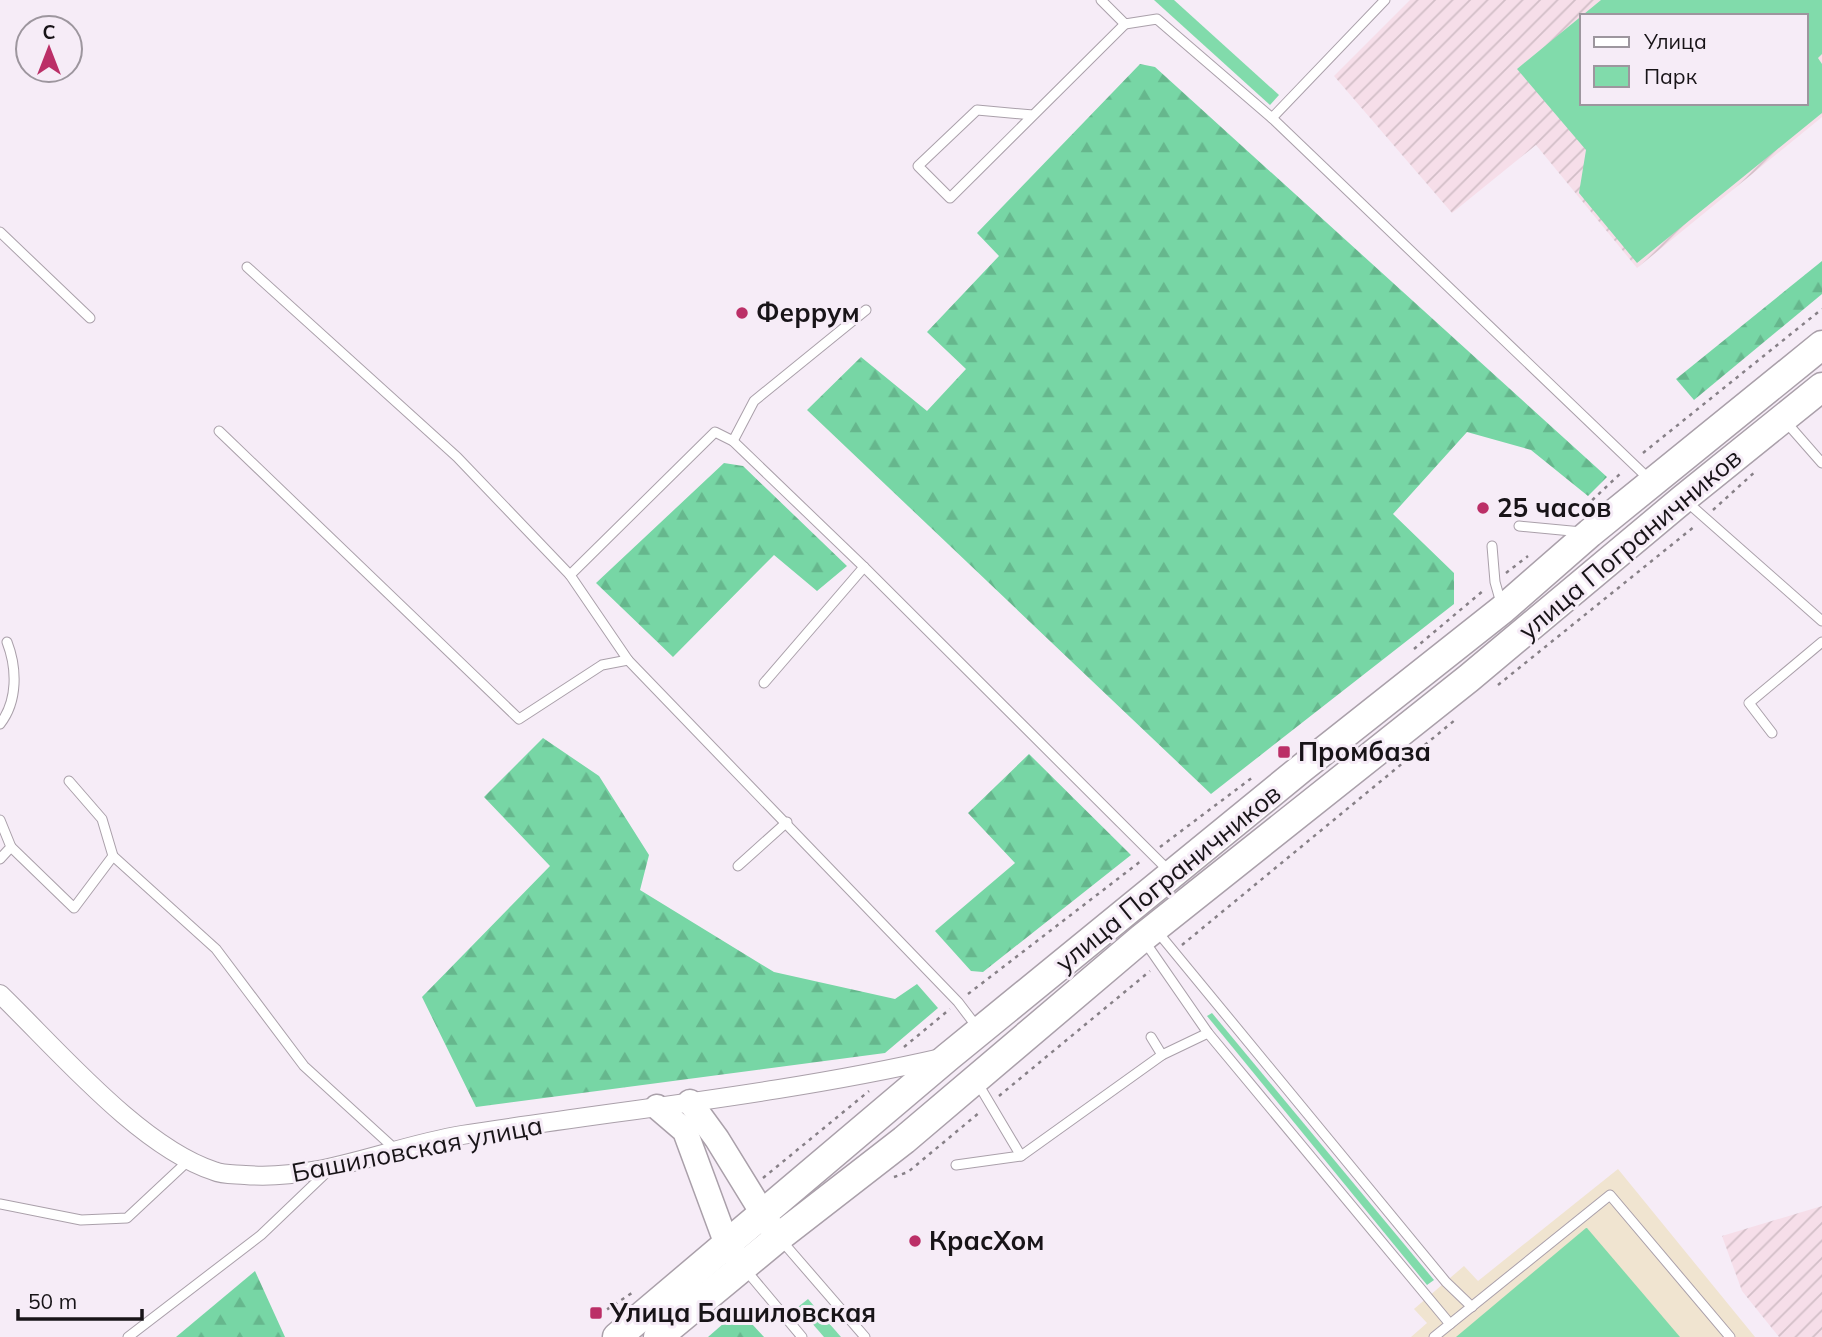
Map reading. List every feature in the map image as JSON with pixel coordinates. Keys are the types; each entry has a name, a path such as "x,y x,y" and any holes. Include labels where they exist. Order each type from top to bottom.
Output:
{"main road":[{"name":"улица Пограничников","path":"617,1337 726,1242 980,1030 1333,744 1417,662 1503,609 1590,533 1822,345"},
{"name":"улица Пограничников","path":"658,1337 779,1237 983,1092 1148,933 1362,762 1449,709 1683,499 1822,387"},
{"path":"1417,662 1416,697 1449,709"},
{"path":"1333,744 1350,737 1366,740 1369,749 1362,762"},
{"path":"690,1101 717,1139 761,1214 779,1237"},
{"path":"657,1107 685,1131 726,1242 743,1268"}],"street":[{"name":"Башиловская улица","path":"0,994 135,1125 188,1161 216,1172 269,1177 330,1169 459,1136 657,1107 948,1057"}],"lane":[{"path":"1101,0 1125,24"},
{"path":"1272,118 1385,0"},
{"path":"1033,114 977,110 918,166 950,198 1125,24 1157,19 1272,118 1653,483"},
{"path":"0,232 90,318"},
{"path":"247,267 457,457 570,575 628,660 787,822 958,1002 980,1030"},
{"path":"733,442 754,401 866,310"},
{"path":"1783,419 1822,463"},
{"path":"219,431 519,719 602,664 628,660"},
{"path":"570,575 715,432 733,442 864,567 1172,874"},
{"path":"1683,499 1822,621"},
{"path":"1519,526 1590,533"},
{"path":"1492,546 1495,582 1503,609"},
{"path":"764,683 864,567"},
{"path":"0,724 10,711 15,663 7,642"},
{"path":"1772,733 1749,703 1822,642"},
{"path":"69,781 102,820 113,856 216,949 304,1066 396,1150"},
{"path":"0,820 11,847 74,908 113,856"},
{"path":"738,866 787,822"},
{"path":"0,859 11,847"},
{"path":"1148,933 1174,952 1446,1282 1472,1307"},
{"path":"1148,933 1160,962 1208,1033 1450,1324"},
{"path":"956,1165 1021,1156 1162,1055 1208,1033"},
{"path":"1151,1037 1162,1055"},
{"path":"983,1092 1021,1156"},
{"path":"0,1204 81,1220 127,1218 188,1161"},
{"path":"128,1337 261,1235 330,1169"},
{"path":"1434,1337 1610,1195 1730,1337"},
{"path":"779,1237 864,1337"},
{"path":"743,1268 802,1337"}],"path":[{"path":"1560,530 1630,463 1822,309"},
{"path":"1489,692 1706,517 1766,462"},
{"path":"1417,662 1495,582 1528,556"},
{"path":"1174,952 1449,709"},
{"path":"897,1053 958,1002 1260,772"},
{"path":"889,1179 908,1172 983,1092 1160,962"}],"shaded area":[{"path":"1410,0 1822,0 1822,117 1637,268 1536,145 1452,213 1334,76"},
{"path":"1618,1169 1755,1337 1411,1337 1427,1323 1414,1309 1464,1266 1478,1281"},
{"path":"1822,1206 1822,1337 1779,1337 1742,1291 1722,1236"}],"green space":[{"path":"1154,0 1174,0 1279,95 1270,105"},
{"path":"1601,0 1822,0 1822,54 1818,58 1822,64 1822,113 1637,263 1579,193 1586,150 1517,69 1580,17 1580,105 1808,105 1808,14 1584,14"},
{"path":"1140,64 1155,67 1607,477 1588,496 1531,450 1467,432 1393,514 1454,573 1454,604 1211,794 807,410 861,357 927,411 966,369 927,332 999,256 977,233"},
{"path":"1822,261 1822,294 1694,400 1676,379"},
{"path":"724,463 743,466 847,566 817,591 774,555 673,657 596,583"},
{"path":"543,738 599,776 649,855 640,890 774,972 895,999 917,984 938,1008 885,1053 476,1107 422,997 550,866 484,797"},
{"path":"1029,754 1131,855 983,972 971,971 935,931 1015,863 968,813"},
{"path":"1212,1013 1434,1280 1427,1285 1207,1016"},
{"path":"1586,1228 1680,1337 1456,1337"},
{"path":"255,1271 285,1337 176,1337"},
{"path":"808,1299 841,1337 824,1337 798,1307"},
{"path":"739,1310 764,1337 708,1337"}],"place":[{"name":"Феррум","path":"742,313"},
{"name":"25 часов","path":"1483,508"},
{"name":"Промбаза","path":"1284,752"},
{"name":"КрасХом","path":"915,1241"},
{"name":"Улица Башиловская","path":"596,1313"}]}
